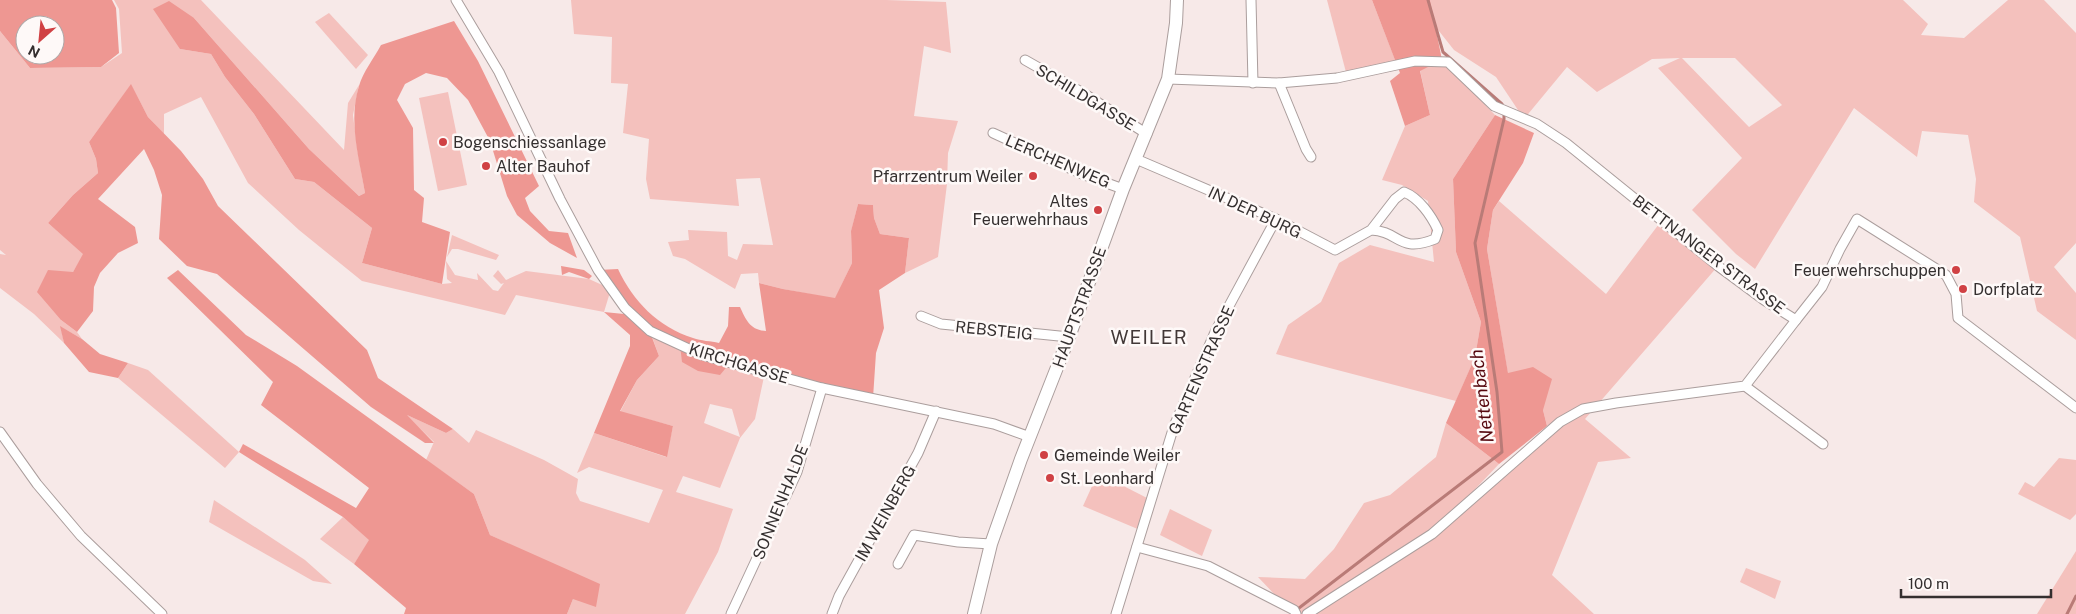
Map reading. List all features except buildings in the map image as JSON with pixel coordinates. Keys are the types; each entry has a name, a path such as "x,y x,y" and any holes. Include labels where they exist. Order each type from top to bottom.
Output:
{"street":[{"name":"KIRCHGASSE","path":"456,0 499,72 556,190 598,270 625,308 650,331 702,355 822,388 994,424 1030,437"},
{"name":"HAUPTSTRASSE","path":"974,614 991,544 1069,338 1123,188 1168,80 1176,23 1177,0"},
{"path":"1251,0 1253,83"},
{"name":"SCHILDGASSE","path":"1025,60 1083,93 1147,134"},
{"name":"BETTNANGER STRASSE","path":"1168,80 1279,83 1337,78 1415,61 1448,62 1494,106 1537,124 1566,142 1718,266 1764,300 1796,320 1822,287 1857,219 1946,275 1956,294 1958,318 2076,408"},
{"path":"1279,83 1306,149 1311,156"},
{"name":"LERCHENWEG","path":"993,133 1082,174 1123,188"},
{"name":"IN DER BURG","path":"1136,159 1276,219 1335,250 1371,230 1395,199 1404,192 1415,197 1432,218 1438,230 1435,239 1424,243 1407,244 1382,230 1371,230"},
{"name":"GARTENSTRASSE","path":"1116,614 1174,426 1195,374 1216,330 1276,219"},
{"name":"REBSTEIG","path":"921,316 941,324 1069,338"},
{"path":"1745,386 1796,320"},
{"path":"1307,614 1432,534 1560,422 1583,409 1745,386 1823,444"},
{"name":"SONNENHALDE","path":"732,614 797,472 822,388"},
{"name":"IM WEINBERG","path":"832,614 839,596 918,453 936,411"},
{"path":"0,432 37,484 80,536 162,614"},
{"path":"898,564 914,535 958,542 991,544"},
{"path":"1137,547 1208,566 1294,610 1296,614"}],"shaded area":[{"path":"0,0 112,0 116,8 119,53 101,67 30,68 28,65 65,65 65,15 15,15 15,50 0,31"},
{"path":"114,0 201,0 344,150 348,103 359,85 353,115 365,193 359,196 309,149 194,18 180,49 211,54 225,77 254,114 295,179 314,182 372,228 362,263 442,284 452,283 447,279 446,261 455,275 478,280 477,273 493,290 498,291 504,283 501,284 493,276 498,270 506,280 526,271 589,279 611,289 604,312 516,295 505,315 362,281 299,230 248,183 201,97 164,114 164,134 148,117 131,85 89,142 96,159 98,173 73,195 48,223 84,254 73,272 61,320 77,332 82,339 61,327 64,343 34,314 0,288 0,254 6,255 0,250 0,31 15,50 15,65 28,65 30,68 101,67 122,53 119,9"},
{"path":"571,0 886,0 946,2 951,53 924,46 914,116 958,121 948,153 947,184 938,257 905,273 909,238 880,234 874,218 873,205 858,204 851,232 852,263 835,299 759,283 758,273 741,274 735,289 685,259 673,256 668,242 689,240 688,230 727,232 728,256 737,260 743,244 773,245 760,178 736,179 739,206 650,199 646,179 649,139 623,133 628,84 611,83 612,37 574,34"},
{"path":"1327,0 1372,0 1396,62 1347,76"},
{"path":"1372,0 1430,0 1442,60 1420,71 1430,115 1405,126 1390,81 1400,73"},
{"path":"1430,0 1903,0 1928,24 1921,35 1964,38 2008,0 2044,0 2076,33 2076,243 2054,267 2076,293 2076,340 2037,311 2020,237 1974,202 1976,179 1968,135 1922,131 1917,157 1854,108 1755,269 1736,254 1692,210 1742,158 1658,68 1680,58 1652,59 1597,92 1567,67 1524,119 1496,77 1454,50 1435,26","holes":["1682,58 1735,58 1782,105 1749,127"]},
{"path":"169,1 194,18 309,149 359,196 365,193 354,126 354,113 359,86 366,70 381,45 454,21 478,61 539,186 525,198 530,211 549,231 568,233 577,258 550,243 517,215 507,196 490,141 468,100 447,78 426,73 405,84 397,100 413,128 414,190 424,198 422,222 450,232 442,284 362,263 372,228 314,182 295,179 254,114 225,77 211,54 180,49 153,9"},
{"path":"329,13 368,55 356,69 315,22"},
{"path":"1442,60 1495,115 1453,179 1456,252 1481,322 1475,357 1456,401 1276,354 1288,325 1321,302 1339,263 1370,245 1434,262 1428,201 1402,185 1382,180 1405,126 1430,115 1420,70"},
{"path":"131,84 148,117 181,151 203,179 218,206 367,350 378,378 453,429 446,433 407,415 434,443 425,443 371,407 217,274 187,266 159,239 162,195 154,170 144,149 98,199 135,227 138,243 118,253 100,273 94,287 93,311 77,332 61,320 37,292 48,270 73,272 83,254 48,223 73,195 98,173 96,159 89,142"},
{"name":"Bogenschiessanlage","path":"448,92 467,185 438,191 419,98"},
{"path":"1495,115 1534,133 1523,163 1493,210 1487,249 1508,373 1533,367 1552,379 1543,410 1547,426 1499,464 1446,423 1475,357 1481,322 1456,252 1453,179"},
{"path":"1499,201 1606,294 1662,220 1718,266 1585,419 1631,458 1598,462 1552,575 1594,614 1293,614 1258,577 1305,579 1334,549 1364,503 1390,495 1436,457 1446,423 1499,464 1438,528 1558,422 1547,426 1543,410 1508,374 1487,249 1493,210"},
{"path":"858,204 873,205 874,218 880,234 909,238 905,273 879,290 884,328 876,353 873,398 730,363 720,375 698,371 682,362 680,345 650,332 659,356 637,380 620,411 673,426 667,457 594,433 630,346 630,335 604,312 624,314 625,308 598,270 618,269 639,302 658,320 669,327 696,339 719,343 728,326 729,307 740,307 752,326 766,331 759,283 835,298 852,263 851,231"},
{"path":"452,235 499,255 496,260 452,249 447,257"},
{"path":"561,266 584,270 592,276 589,279 569,272 562,275"},
{"path":"178,270 246,335 297,366 474,494 490,535 600,584 596,607 573,599 567,614 404,614 406,608 354,564 369,540 343,517 239,452 243,444 356,508 369,488 261,405 273,382 167,278"},
{"path":"60,326 82,339 100,354 128,363 118,378 89,372 64,343"},
{"path":"650,331 730,362 765,372 755,419 740,438 720,488 683,476 676,492 733,509 718,552 685,614 567,614 573,599 543,560 490,535 474,494 426,460 434,442 405,414 446,433 453,429 469,443 476,430 544,460 578,479 576,493 580,501 649,523 663,490 589,467 577,473 594,433 666,457 673,426 620,412 637,380 659,356","holes":["710,404 732,409 740,437 704,423"]},
{"path":"128,363 148,370 239,452 225,468 118,378"},
{"path":"2059,458 2076,460 2076,514 2070,520 2018,494 2025,482 2034,487"},
{"path":"1098,473 1151,500 1140,530 1083,506"},
{"path":"214,500 305,560 332,584 313,581 209,522"},
{"path":"1170,509 1212,530 1202,556 1160,535"},
{"path":"343,517 370,540 354,564 320,539"},
{"path":"2076,551 2076,614 2037,614"},
{"path":"1746,568 1781,581 1775,599 1740,582"}],"waterway":[{"name":"Nettenbach","path":"1428,0 1443,52 1502,104"},
{"name":"Nettenbach","path":"1299,608 1502,452 1497,392 1475,243 1504,115"},
{"path":"2067,614 2076,596"}],"place":[{"name":"Bogenschiessanlage","path":"443,142"},
{"name":"Alter Bauhof","path":"486,166"},
{"name":"Pfarrzentrum Weiler","path":"1033,176"},
{"name":"Altes Feuerwehrhaus","path":"1098,210"},
{"name":"Feuerwehrschuppen","path":"1956,270"},
{"name":"Dorfplatz","path":"1963,289"},
{"name":"Gemeinde Weiler","path":"1044,455"},
{"name":"St. Leonhard","path":"1050,478"}],"district":[{"name":"WEILER","path":"1149,337"}]}
